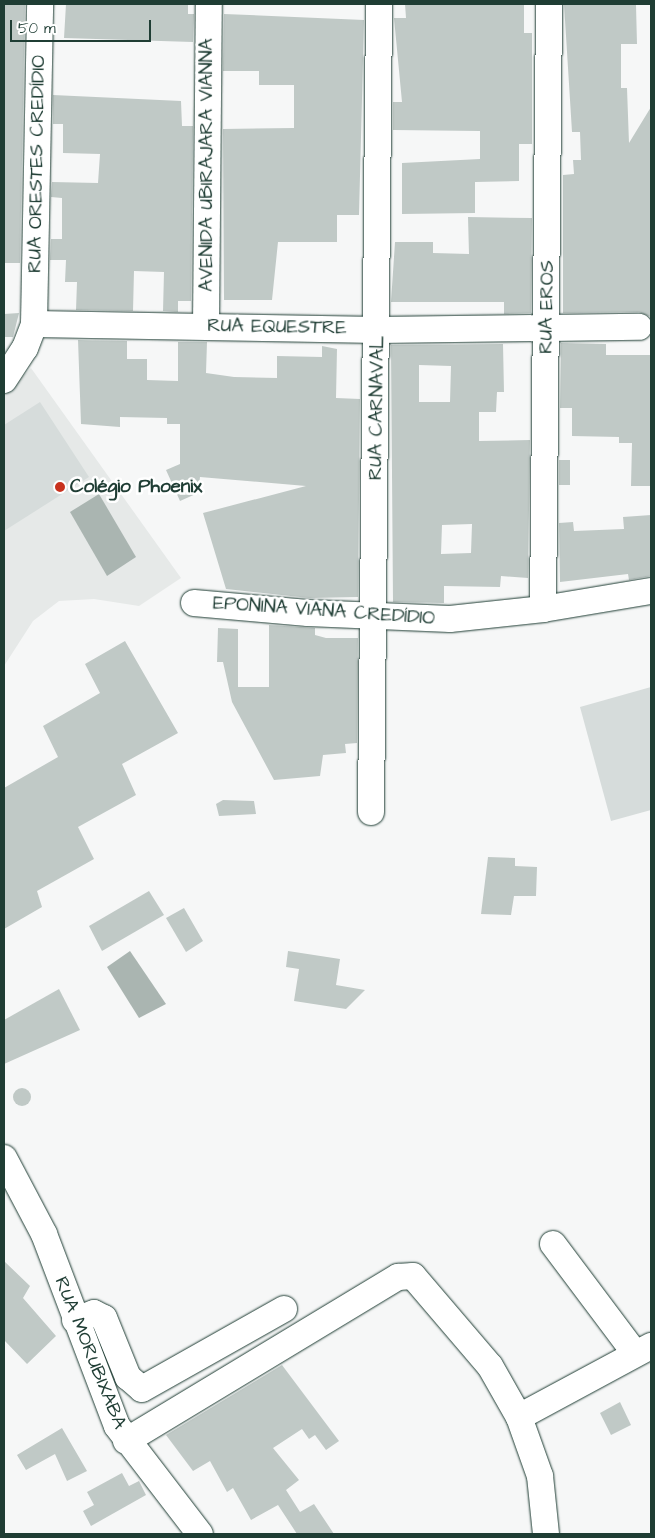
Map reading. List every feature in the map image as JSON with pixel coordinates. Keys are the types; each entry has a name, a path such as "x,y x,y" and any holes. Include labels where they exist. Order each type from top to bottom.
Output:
{"street":[{"name":"RUA ORESTES CREDÍDIO","path":"4,380 25,348 34,324 40,4"},
{"name":"AVENIDA UBIRAJARA VIANNA","path":"206,326 208,4"},
{"name":"RUA CARNAVAL","path":"371,812 378,330 379,4"},
{"name":"RUA EROS","path":"543,610 549,4"},
{"name":"RUA EQUESTRE","path":"34,324 378,330 639,327"},
{"name":"EPONINA VIANA CREDÍDIO","path":"194,602 374,617 450,618 543,610 651,591"},
{"name":"RUA MORUBIXABA","path":"4,1158 30,1203 75,1320 126,1441 200,1534"},
{"path":"519,1417 643,1349 553,1244"},
{"path":"126,1441 296,1336 407,1276 425,1285 490,1366 519,1417 540,1476 546,1534"},
{"path":"75,1320 94,1312 104,1318 128,1378 142,1388 284,1309"}],"shaded area":[{"name":"Colégio Phoenix","path":"31,368 181,578 139,606 94,599 59,601 33,621 4,666 4,396"},
{"path":"40,402 89,477 4,531 4,425"},
{"path":"99,494 136,557 107,576 70,512"},
{"path":"651,687 651,810 611,821 580,707"},
{"path":"130,951 166,1004 139,1018 107,967"}],"building":[{"path":"4,4 25,4 20,263 4,263"},
{"path":"66,4 188,4 188,14 194,14 193,42 64,38"},
{"path":"405,4 524,4 524,33 532,33 532,144 519,144 519,181 475,182 475,213 402,214 402,163 480,159 480,131 393,130 393,102 402,102 394,18 406,18"},
{"path":"564,4 636,5 637,44 621,44 621,88 627,88 629,143 651,107 651,317 639,312 563,313 563,175 574,174 573,160 581,160 580,132 572,132"},
{"path":"224,14 364,20 359,215 337,215 337,242 278,242 272,300 224,300 223,129 294,128 294,85 259,85 259,71 223,71"},
{"path":"53,95 181,101 182,126 193,126 191,301 178,301 178,312 163,311 164,272 134,271 133,311 76,310 77,282 65,282 66,260 50,260 51,239 62,239 62,198 51,197 52,182 98,183 100,154 63,153 63,124 53,124"},
{"path":"468,217 532,218 531,313 504,314 504,302 391,302 395,242 433,242 433,253 469,254"},
{"path":"19,313 13,337 4,337 4,314"},
{"path":"78,340 127,341 127,359 147,359 147,380 178,381 178,342 207,342 206,373 234,377 277,378 277,356 322,357 322,346 337,349 336,398 360,399 358,597 309,598 226,589 203,513 306,486 200,477 198,493 180,501 166,470 180,464 180,424 167,424 167,418 120,417 120,427 81,424"},
{"path":"561,343 606,344 606,355 651,355 651,486 631,486 632,443 619,443 619,437 572,436 572,408 560,408"},
{"path":"503,344 504,392 497,392 496,412 479,412 479,441 530,440 528,578 501,576 500,587 444,586 444,603 393,602 391,345","holes":["419,365 451,366 450,402 419,402","472,524 471,553 441,554 442,525"]},
{"path":"559,460 570,460 570,485 559,485"},
{"path":"651,515 651,576 629,580 628,574 560,582 559,523 573,522 574,531 624,529 623,517"},
{"path":"269,625 315,628 315,635 326,638 358,638 357,743 345,744 346,753 323,755 320,776 274,780 232,702 223,662 217,662 218,628 238,629 238,687 269,687"},
{"path":"125,641 178,733 122,764 136,795 78,827 94,859 37,891 42,907 4,929 4,788 58,757 43,726 100,693 85,664"},
{"path":"223,800 254,801 256,814 219,816 216,804"},
{"path":"488,857 515,858 515,866 537,867 536,896 514,896 511,915 481,914"},
{"path":"149,891 164,915 102,951 89,926"},
{"path":"184,908 203,941 186,952 166,918"},
{"path":"288,951 340,959 336,985 365,990 346,1009 294,1001 299,969 286,967"},
{"path":"59,989 80,1030 4,1064 4,1020"},
{"path":"22,1088 28,1091 31,1097 28,1103 22,1106 16,1103 13,1097 16,1091"},
{"path":"4,1261 30,1286 23,1298 56,1336 27,1364 4,1340"},
{"path":"282,1365 339,1441 326,1450 315,1435 309,1439 302,1429 273,1448 299,1480 286,1490 300,1512 314,1504 334,1534 297,1534 278,1505 251,1520 233,1488 227,1492 210,1461 193,1471 166,1435"},
{"path":"620,1402 631,1425 611,1435 600,1413"},
{"path":"62,1428 87,1471 67,1481 55,1454 26,1470 17,1455"},
{"path":"122,1473 129,1486 139,1481 146,1495 91,1526 83,1511 94,1505 87,1492"}],"place":[{"name":"Colégio Phoenix","path":"60,487"}]}
